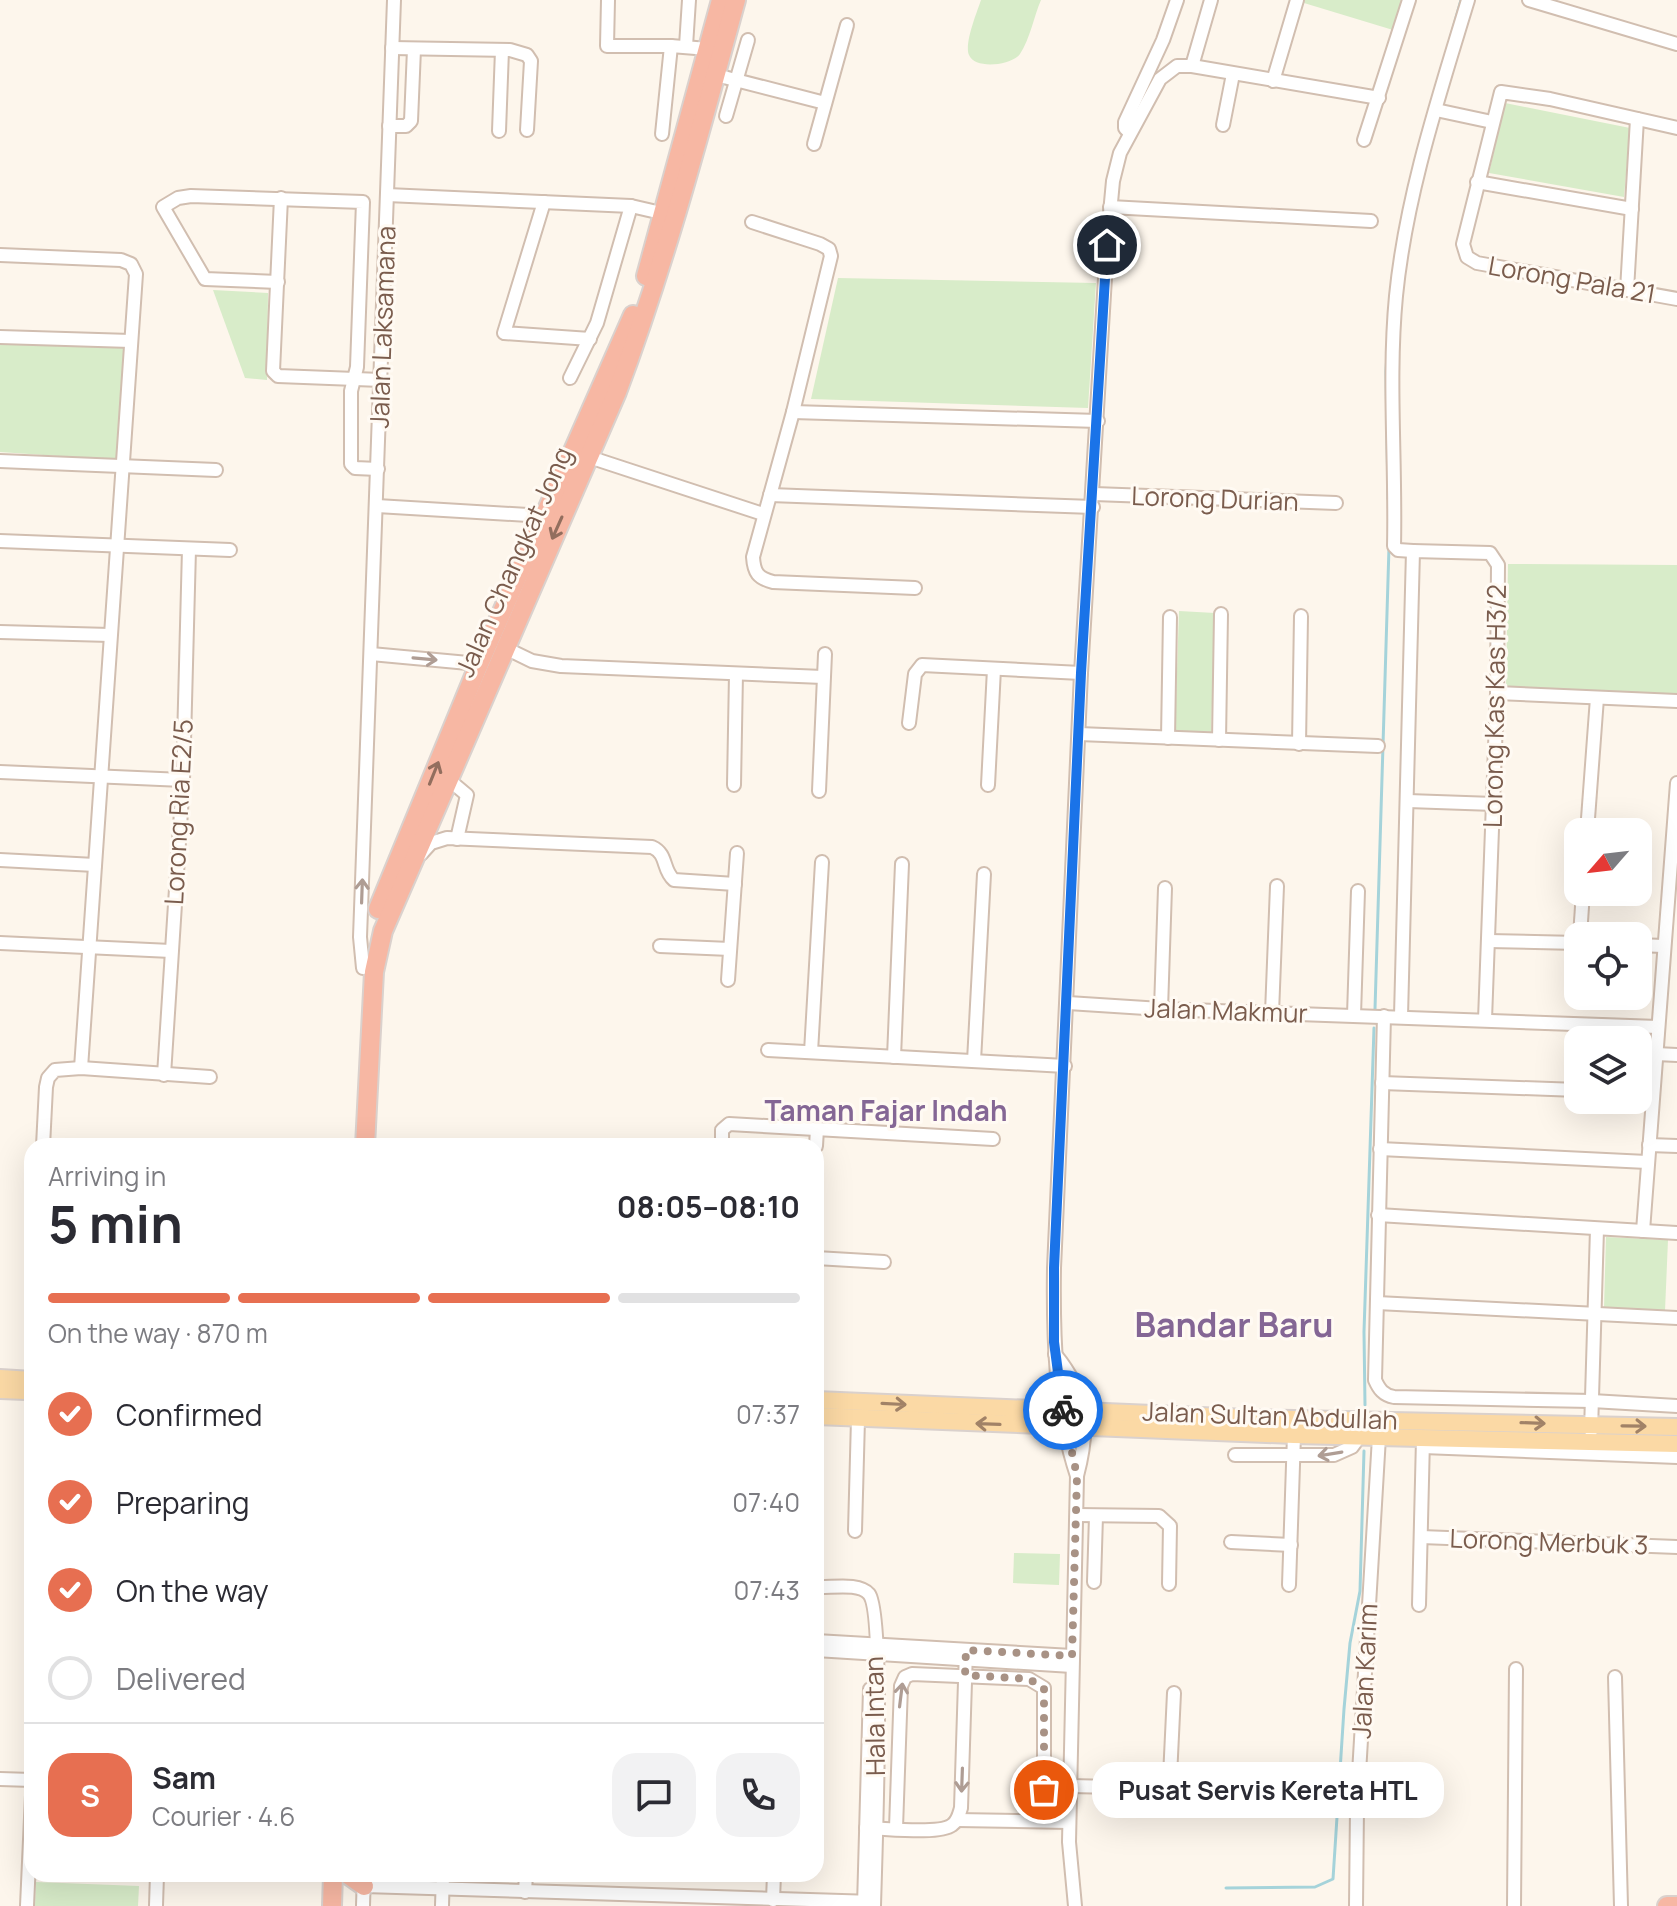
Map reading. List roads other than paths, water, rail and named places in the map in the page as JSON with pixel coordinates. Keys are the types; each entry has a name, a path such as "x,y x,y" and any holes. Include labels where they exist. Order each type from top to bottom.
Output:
{"highway":[{"name":"Jalan Changkat Jong","path":"365,1138 376,959 390,911 609,413 650,301 721,0"},
{"name":"Jalan Changkat Jong","path":"355,1138 363,968 376,915 479,664 638,303 716,75 736,0"},
{"path":"577,442 598,414 609,413"},
{"path":"447,741 459,737 477,711"},
{"path":"321,1906 322,1882"},
{"path":"332,1906 333,1882"},
{"path":"1667,1906 1677,1906"}],"main road":[{"path":"0,1378 24,1380"},
{"path":"0,1390 24,1391"},
{"name":"Jalan Sultan Abdullah","path":"824,1400 1321,1419 1424,1435 1447,1421 1677,1444"},
{"name":"Jalan Sultan Abdullah","path":"824,1417 1379,1437 1591,1434 1677,1427"},
{"path":"1269,1418 1287,1426 1294,1435 1321,1419"}],"street":[{"name":"Jalan Laksamana","path":"363,968 360,937 394,0"},
{"path":"608,0 607,46 708,49"},
{"path":"686,46 689,0"},
{"path":"1130,133 1125,128 1125,122 1177,0"},
{"path":"1192,66 1211,0"},
{"path":"1273,81 1297,0"},
{"path":"1364,140 1409,0"},
{"path":"1401,1016 1413,551 1398,550 1394,546 1393,338 1405,229 1468,0"},
{"path":"1529,0 1677,44"},
{"path":"814,144 847,25"},
{"path":"726,116 748,40"},
{"path":"662,134 671,46"},
{"path":"392,48 522,52 531,61 527,130"},
{"path":"389,126 406,126 411,121 414,49"},
{"path":"499,131 502,50"},
{"path":"1075,1906 1069,1822 1077,1476 1055,1354 1054,1268 1081,673 1110,207 1116,166 1130,133 1160,79 1177,66 1379,98"},
{"path":"1223,125 1233,74"},
{"path":"716,75 825,103"},
{"path":"1632,209 1477,182 1499,94 1506,91 1677,128"},
{"path":"1436,110 1492,122"},
{"path":"1627,290 1637,119"},
{"name":"Lorong Pala 21","path":"1477,182 1463,238 1467,257 1477,263 1677,299"},
{"path":"387,195 631,206 670,215"},
{"path":"278,282 205,279 163,207 178,198 191,196 363,202 357,367 351,391 351,464 355,468 378,469"},
{"path":"281,198 273,371 275,374 381,380"},
{"path":"544,202 504,333 590,339"},
{"path":"570,378 590,339 608,290 631,206"},
{"path":"1110,207 1371,221"},
{"path":"752,222 820,244 829,249 831,256 793,412 763,514 753,557 754,570 762,579 773,582 915,588"},
{"path":"0,255 121,260 131,264 136,274 81,1068"},
{"path":"0,337 131,341"},
{"path":"793,412 1098,421"},
{"path":"589,457 763,514"},
{"path":"0,461 216,470"},
{"name":"Lorong Durian","path":"770,495 1336,503"},
{"path":"377,506 544,516"},
{"path":"0,541 230,550"},
{"name":"Lorong Ria E2/5","path":"164,1075 183,780 189,549"},
{"name":"Lorong Kas Kas H3/2","path":"1413,551 1490,553 1498,565 1494,804 1485,1020"},
{"path":"1219,740 1221,614"},
{"path":"1299,744 1301,616"},
{"path":"1168,738 1170,617"},
{"path":"0,632 110,635"},
{"path":"505,648 548,665 823,677"},
{"path":"371,654 479,664"},
{"path":"819,791 825,654"},
{"path":"909,723 917,668 933,665 1081,673"},
{"path":"988,785 994,669"},
{"path":"734,785 736,674"},
{"path":"1497,693 1677,701"},
{"path":"1588,818 1597,698"},
{"path":"1079,734 1378,746"},
{"path":"0,772 183,780"},
{"path":"448,779 467,795 452,839"},
{"path":"1643,1231 1677,783"},
{"path":"1408,801 1494,804"},
{"path":"438,803 439,823 452,839"},
{"path":"412,865 431,843 452,839 652,847 663,854 668,874 674,880 735,884"},
{"path":"728,980 737,853"},
{"path":"0,860 95,865"},
{"path":"811,1052 822,862"},
{"path":"894,1057 902,864"},
{"path":"974,1061 984,874"},
{"path":"1272,1013 1277,886"},
{"path":"1161,1009 1165,888"},
{"path":"1354,1015 1358,891"},
{"path":"1489,941 1564,943"},
{"path":"0,943 171,951"},
{"path":"660,946 730,949"},
{"path":"1652,946 1663,946"},
{"name":"Jalan Makmur","path":"1068,1003 1658,1027"},
{"path":"1384,1016 1375,1380 1379,1387 1389,1396 1677,1406"},
{"path":"768,1050 1065,1066"},
{"path":"1656,1054 1677,1055"},
{"path":"44,1138 48,1078 62,1068 210,1077"},
{"path":"1382,1083 1564,1090"},
{"path":"722,1138 722,1130 729,1124 993,1139"},
{"path":"816,1138 817,1129"},
{"path":"1649,1145 1677,1146"},
{"path":"1380,1149 1647,1162"},
{"path":"1378,1215 1677,1233"},
{"path":"1591,1434 1597,1229"},
{"path":"824,1258 884,1262"},
{"path":"1377,1303 1677,1318"},
{"path":"1055,1354 1076,1383 1083,1410 1082,1459 1077,1476"},
{"path":"1447,1421 1448,1398"},
{"path":"855,1531 858,1419"},
{"path":"1289,1585 1294,1435"},
{"path":"1419,1605 1424,1435 1677,1457"},
{"path":"1235,1455 1334,1455 1345,1451 1360,1436"},
{"name":"Jalan Karim","path":"1356,1906 1357,1807 1379,1437"},
{"path":"1077,1515 1159,1516 1165,1519 1170,1526 1169,1584"},
{"path":"1094,1582 1096,1516"},
{"name":"Lorong Merbuk 3","path":"1421,1537 1677,1547"},
{"path":"1231,1542 1291,1545"},
{"name":"Hala Intan","path":"824,1587 858,1588 866,1591 874,1603 869,1904"},
{"path":"824,1642 874,1650"},
{"path":"824,1650 1072,1661"},
{"path":"871,1828 941,1829 957,1820 961,1808 966,1654"},
{"path":"1514,1906 1516,1669"},
{"path":"896,1828 901,1686 905,1677 912,1674 1029,1679 1044,1688 1044,1821"},
{"path":"1615,1677 1621,1906"},
{"path":"1070,1786 1159,1788 1166,1784 1170,1777 1174,1693"},
{"path":"0,1779 24,1780"},
{"path":"957,1820 1069,1822"},
{"path":"27,1906 28,1882"},
{"path":"156,1906 157,1882"},
{"path":"363,1906 364,1882"},
{"path":"380,1882 443,1890 525,1892 644,1901 773,1900 869,1904"},
{"path":"442,1906 443,1882"},
{"path":"525,1892 526,1882"},
{"path":"773,1900 774,1882"}],"waterway":[{"path":"1450,39 1461,0"},
{"path":"1406,201 1409,185"},
{"path":"1396,252 1402,220"},
{"path":"1388,499 1386,371 1390,303"},
{"path":"1375,1009 1389,547"},
{"path":"1365,1405 1364,1332 1374,1028"},
{"path":"1226,1888 1315,1887 1333,1879 1350,1643 1360,1591 1364,1451"}],"place":[{"name":"Pusat Servis Kereta HTL","path":"1044,1790"}],"district":[{"name":"Taman Fajar Indah","path":"886,1111"},
{"name":"Bandar Baru","path":"1234,1325"}]}
